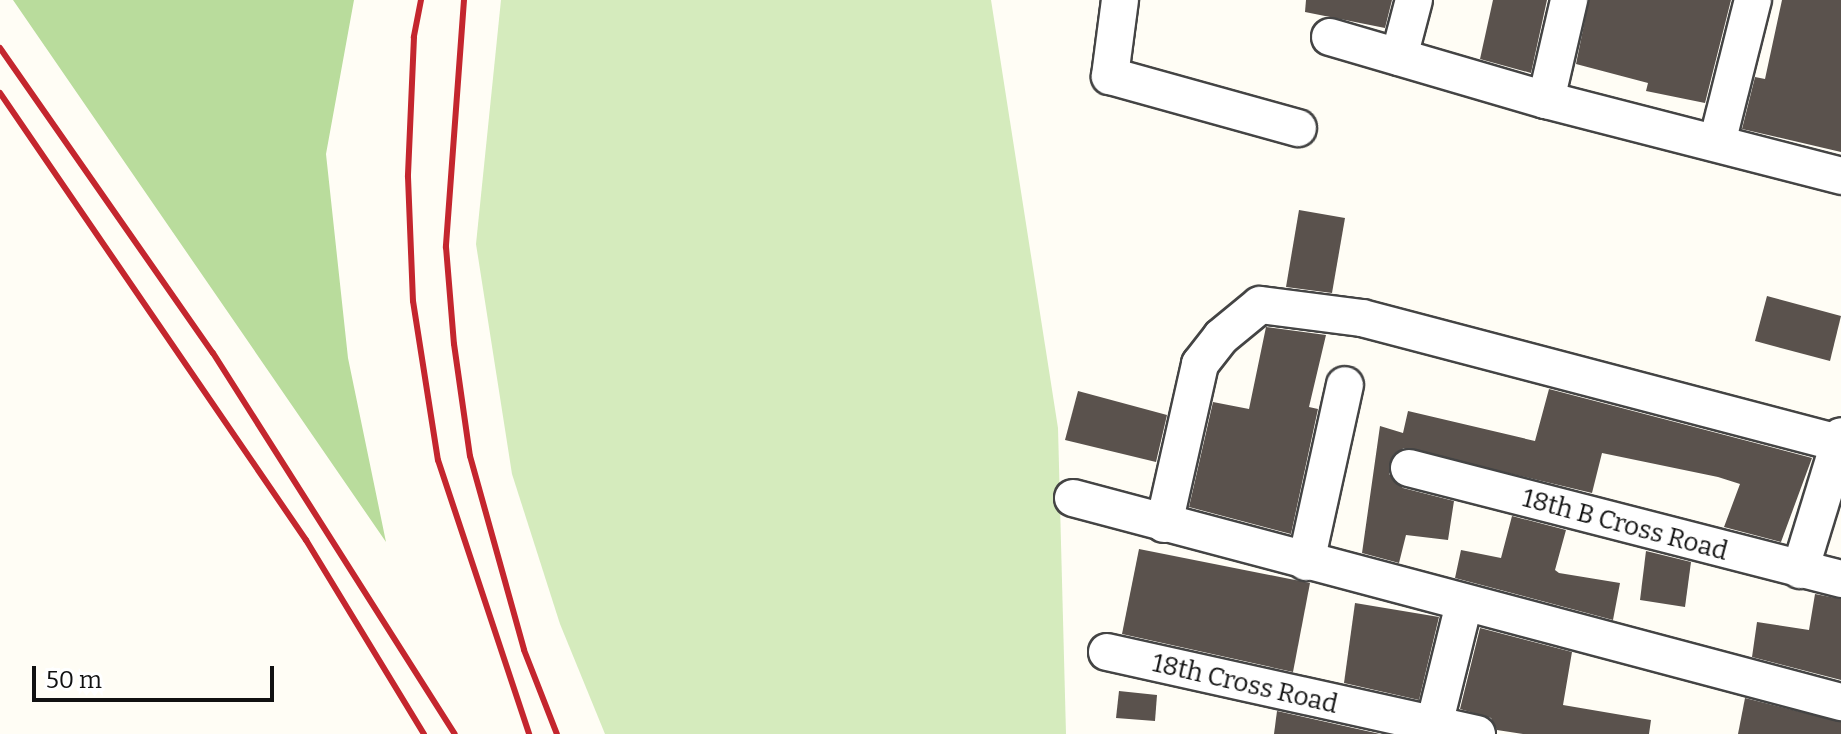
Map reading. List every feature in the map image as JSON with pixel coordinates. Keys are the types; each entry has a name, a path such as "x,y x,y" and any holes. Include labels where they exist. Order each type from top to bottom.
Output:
{"street":[{"path":"1120,0 1110,76 1298,128"},
{"path":"1399,57 1414,0"},
{"path":"1546,100 1569,0"},
{"path":"1717,143 1753,0"},
{"path":"1330,37 1546,100 1841,176"},
{"path":"1164,524 1200,364 1221,337 1260,305 1362,318 1840,440 1800,570"},
{"path":"1306,562 1345,385"},
{"name":"18th B Cross Road","path":"1409,468 1841,579"},
{"path":"1073,498 1841,702"},
{"path":"1434,725 1464,604"},
{"name":"18th Cross Road","path":"1107,652 1477,734"}],"green space":[{"path":"13,0 354,0 326,154 348,358 386,542"},
{"path":"501,0 991,0 1058,428 1066,734 605,734 560,624 512,474 476,244"}],"building":[{"path":"1306,0 1392,0 1385,28 1305,12"},
{"path":"1493,0 1547,0 1531,73 1480,59"},
{"path":"1589,0 1731,0 1705,103 1646,91 1648,83 1576,64"},
{"path":"1782,0 1841,0 1841,152 1742,129 1755,77 1765,79"},
{"path":"1299,210 1345,218 1332,293 1286,287"},
{"path":"1767,296 1841,316 1830,361 1755,341"},
{"path":"1266,327 1326,335 1309,407 1318,409 1291,534 1189,507 1213,402 1249,409"},
{"path":"1549,389 1812,458 1781,542 1724,527 1740,484 1718,477 1602,453 1592,493 1404,448 1394,454 1389,474 1403,488 1454,501 1448,540 1406,535 1399,563 1362,553 1380,426 1403,433 1408,411 1535,441"},
{"path":"1078,391 1167,415 1156,462 1065,440"},
{"path":"1512,516 1566,530 1555,570 1559,573 1620,583 1613,620 1455,578 1461,550 1501,558"},
{"path":"1139,549 1310,583 1293,672 1122,634"},
{"path":"1646,551 1691,562 1685,607 1640,600"},
{"path":"1815,594 1841,599 1841,680 1752,657 1757,622 1809,630"},
{"path":"1355,603 1439,617 1419,700 1344,683"},
{"path":"1480,628 1572,652 1563,705 1651,720 1649,734 1523,734 1497,730 1491,718 1460,709"},
{"path":"1119,691 1157,695 1155,721 1116,718"},
{"path":"1745,698 1841,722 1841,734 1738,734"},
{"path":"1277,711 1380,734 1274,734"}],"railway":[{"path":"421,0 414,37 408,177 413,301 438,460 529,734"},
{"path":"464,0 446,247 454,344 470,456 524,650 557,734"},
{"path":"0,48 213,353 455,734"},
{"path":"0,93 306,540 424,734"}]}
